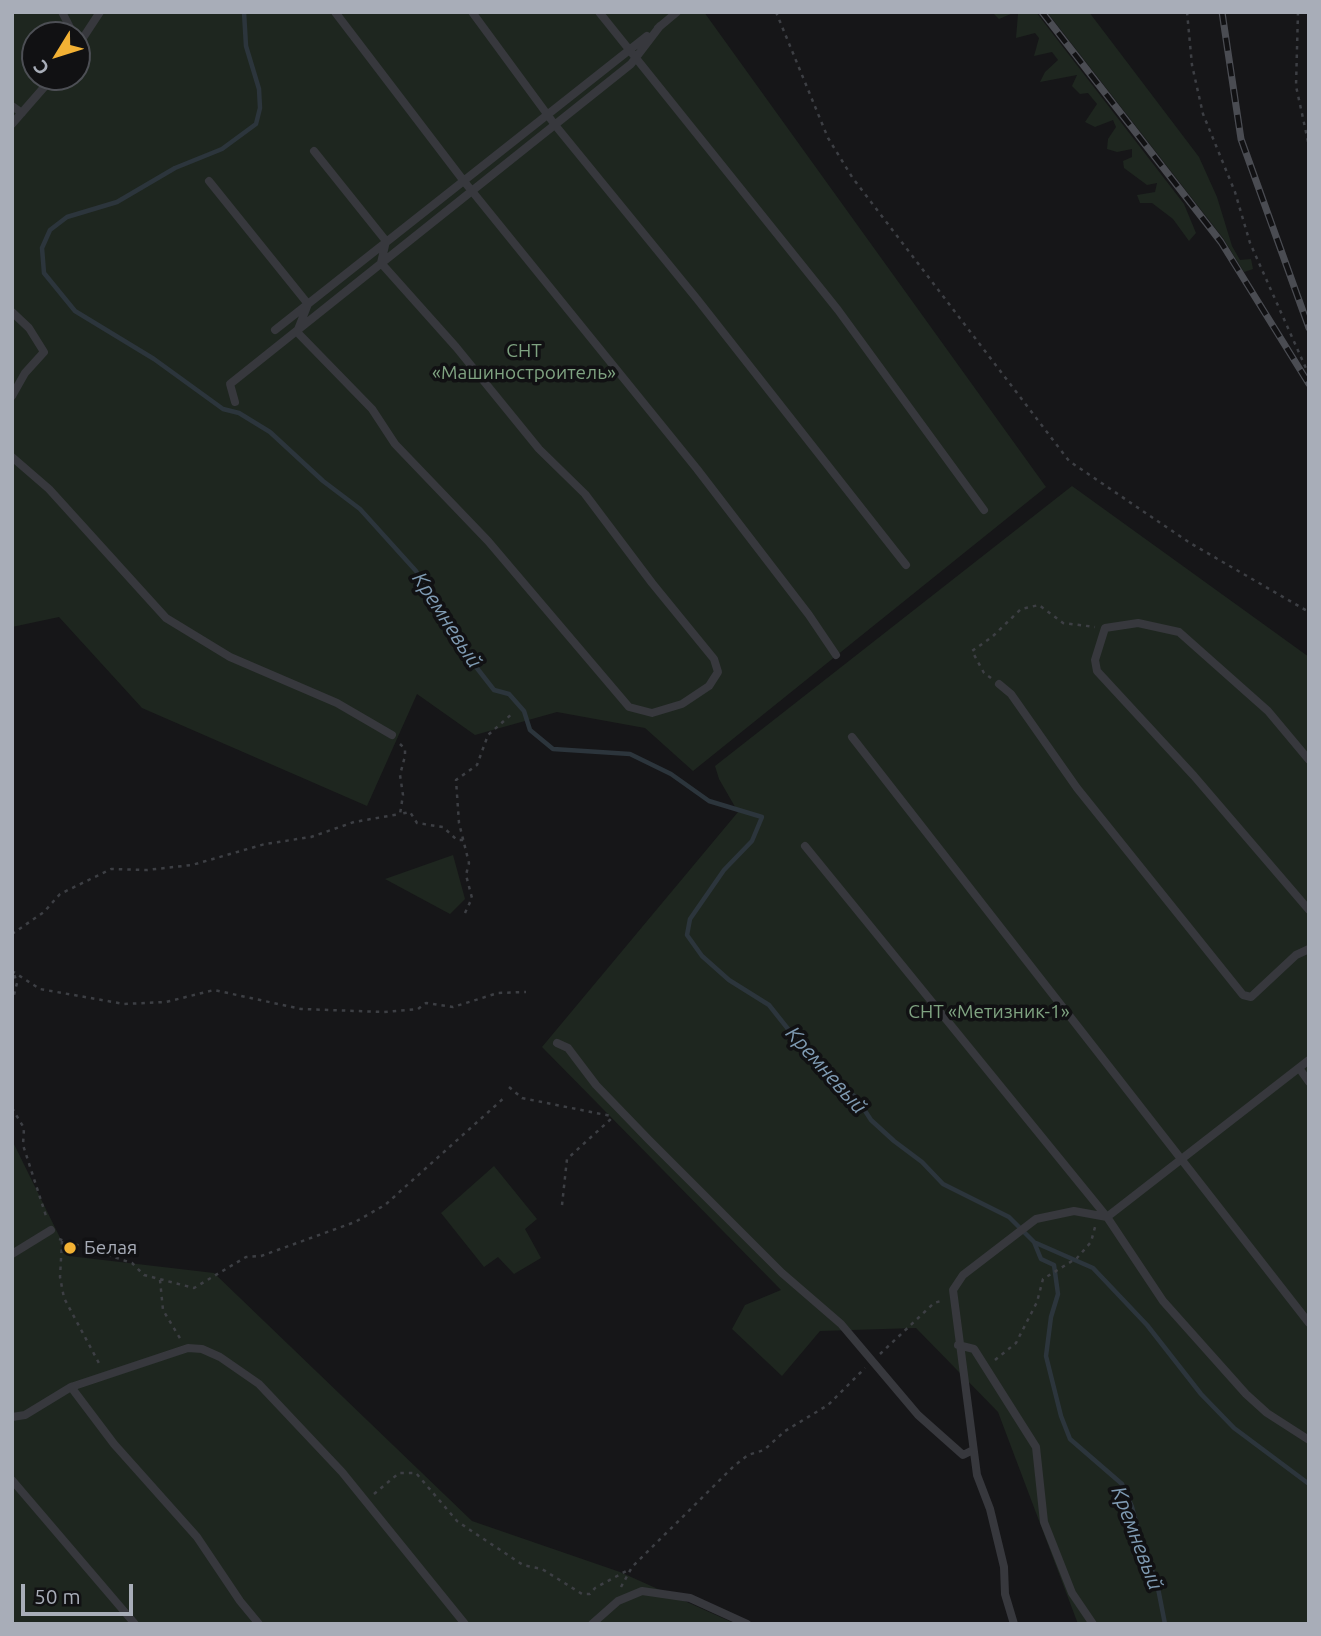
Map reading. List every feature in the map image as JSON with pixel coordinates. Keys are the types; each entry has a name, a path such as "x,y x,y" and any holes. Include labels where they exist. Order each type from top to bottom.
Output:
{"lane":[{"path":"335,12 470,189 696,469 809,615 836,655"},
{"path":"472,12 549,113 555,125 697,299 906,565"},
{"path":"599,12 631,49 634,59 838,310 984,510"},
{"path":"275,330 677,12"},
{"path":"235,402 230,384 470,189 555,125 634,59 660,26"},
{"path":"12,124 41,91"},
{"path":"12,106 22,113"},
{"path":"314,151 386,241"},
{"path":"209,181 308,304"},
{"path":"381,263 386,241"},
{"path":"297,332 372,410 394,444 488,541 629,707 652,713 682,704 709,686 718,672 707,650 585,494 539,449 417,301 381,263"},
{"path":"297,332 308,304"},
{"path":"12,312 29,328 44,352 25,373 12,396"},
{"path":"12,457 49,489 166,618 230,657 337,703 391,735"},
{"path":"1309,760 1268,711 1179,632 1138,623 1105,628 1095,660 1097,671 1194,776 1309,910"},
{"path":"999,684 1011,694 1077,788 1243,995 1251,997 1296,955 1309,949"},
{"path":"852,737 1309,1323"},
{"path":"805,846 1103,1217 1163,1301 1227,1374 1267,1413 1309,1440"},
{"path":"556,1043 568,1048 596,1085 782,1273 841,1324 918,1415 963,1455 973,1450"},
{"path":"1014,1624 990,1509 977,1475 958,1345 953,1290 963,1275 1036,1220 1073,1211 1103,1217 1309,1060"},
{"path":"1299,1068 1309,1082"},
{"path":"12,1254 51,1230"},
{"path":"958,1345 974,1349 1036,1447 1044,1522 1072,1593 1093,1624"},
{"path":"12,1417 25,1415 71,1387 188,1348 202,1349 220,1357 258,1384 366,1500 408,1557 465,1624"},
{"path":"71,1387 114,1444 197,1537 240,1601 259,1624"},
{"path":"12,1480 135,1624"},
{"path":"592,1624 618,1601 642,1591 690,1598 747,1624"},
{"path":"1007,1624 1010,1611"}],"path":[{"path":"776,12 828,138 852,177 1069,461 1190,543 1309,612"},
{"path":"1187,12 1192,65 1203,114 1235,192 1250,243 1309,374"},
{"path":"1298,12 1296,86 1309,146"},
{"path":"1309,158 1309,195"},
{"path":"999,684 984,673 972,651 992,637 1021,609 1040,606 1063,623 1105,628"},
{"path":"465,913 472,898 466,875 470,863 458,823 456,780 477,765 488,735 514,712"},
{"path":"391,735 405,749 400,775 403,795 400,814"},
{"path":"12,934 44,912 60,894 111,869 147,870 192,865 265,844 311,837 354,822 410,812 417,823 443,827 457,840 464,840"},
{"path":"12,971 40,989 124,1004 166,1002 214,990 301,1009 383,1012 418,1009 426,1003 453,1007 498,993 526,992"},
{"path":"12,971 17,983 12,1003"},
{"path":"509,1087 522,1098 613,1117 566,1159 562,1205"},
{"path":"12,1108 24,1128 23,1145 51,1230 62,1241 132,1263 144,1275 194,1288 246,1257 261,1256 355,1222 385,1205 505,1097"},
{"path":"981,1359 998,1360 1016,1343 1037,1302 1043,1279 1077,1258 1091,1242 1103,1217"},
{"path":"62,1241 60,1277 64,1298 105,1375"},
{"path":"160,1280 160,1302 167,1322 188,1348"},
{"path":"618,1601 623,1579 632,1567 734,1466 748,1455 764,1450 785,1431 828,1405 934,1303 945,1299 953,1290"},
{"path":"366,1500 399,1473 416,1473 457,1521 523,1565 542,1569 582,1594 590,1594 595,1588 632,1567"}],"green space":[{"name":"СНТ «Машиностроитель»","path":"12,12 704,12 1046,487 693,771 645,728 557,712 475,735 417,694 367,806 142,708 59,617 12,627"},
{"path":"992,12 1036,12 1184,204 1196,233 1189,241 1173,219 1152,203 1140,203 1137,195 1155,192 1157,183 1147,185 1124,168 1123,161 1132,157 1132,149 1117,152 1107,149 1108,139 1116,127 1113,120 1095,127 1085,122 1097,104 1088,93 1080,94 1072,86 1077,75 1040,82 1045,72 1058,60 1052,52 1034,56 1039,38 1035,33 1016,38 1018,14 1013,13 999,19"},
{"path":"1047,12 1089,12 1199,157 1217,197 1232,246 1240,260 1251,259 1253,269 1244,272 1223,238"},
{"name":"СНТ «Метизник-1»","path":"1072,486 1309,657 1309,1624 1078,1624 998,1412 916,1328 820,1331 782,1376 732,1329 745,1305 781,1290 542,1047 738,812 719,779 715,766"},
{"path":"453,855 465,899 450,914 385,879"},
{"path":"12,1140 69,1256 214,1273 472,1521 620,1572 736,1624 12,1624"},
{"path":"494,1166 537,1219 525,1229 541,1258 514,1274 498,1257 484,1267 441,1213"}],"waterway":[{"name":"Кремневый","path":"244,12 246,46 259,89 260,108 256,124 222,149 175,168 117,202 67,217 50,230 42,248 44,273 75,311 154,359 223,409 239,413 270,432 323,481 360,509 416,571 452,636 494,690 509,694 524,711 530,730 553,749 630,754 671,774 709,801 762,817 752,841 724,870 690,919 687,935 702,956 729,980 769,1005 815,1063 835,1084 856,1097 871,1120 894,1141 922,1162 943,1184 1009,1217 1034,1242 1041,1259 1054,1265 1058,1294 1051,1317 1046,1356 1061,1416 1070,1439 1122,1484 1132,1507 1146,1559 1156,1578 1165,1624"},
{"path":"1036,1243 1093,1268 1147,1325 1201,1394 1234,1428 1309,1484"}],"railway":[{"path":"1042,12 1221,242 1309,384"},
{"path":"1222,12 1241,139 1309,328"}],"place":[{"name":"Белая","path":"70,1248"}]}
